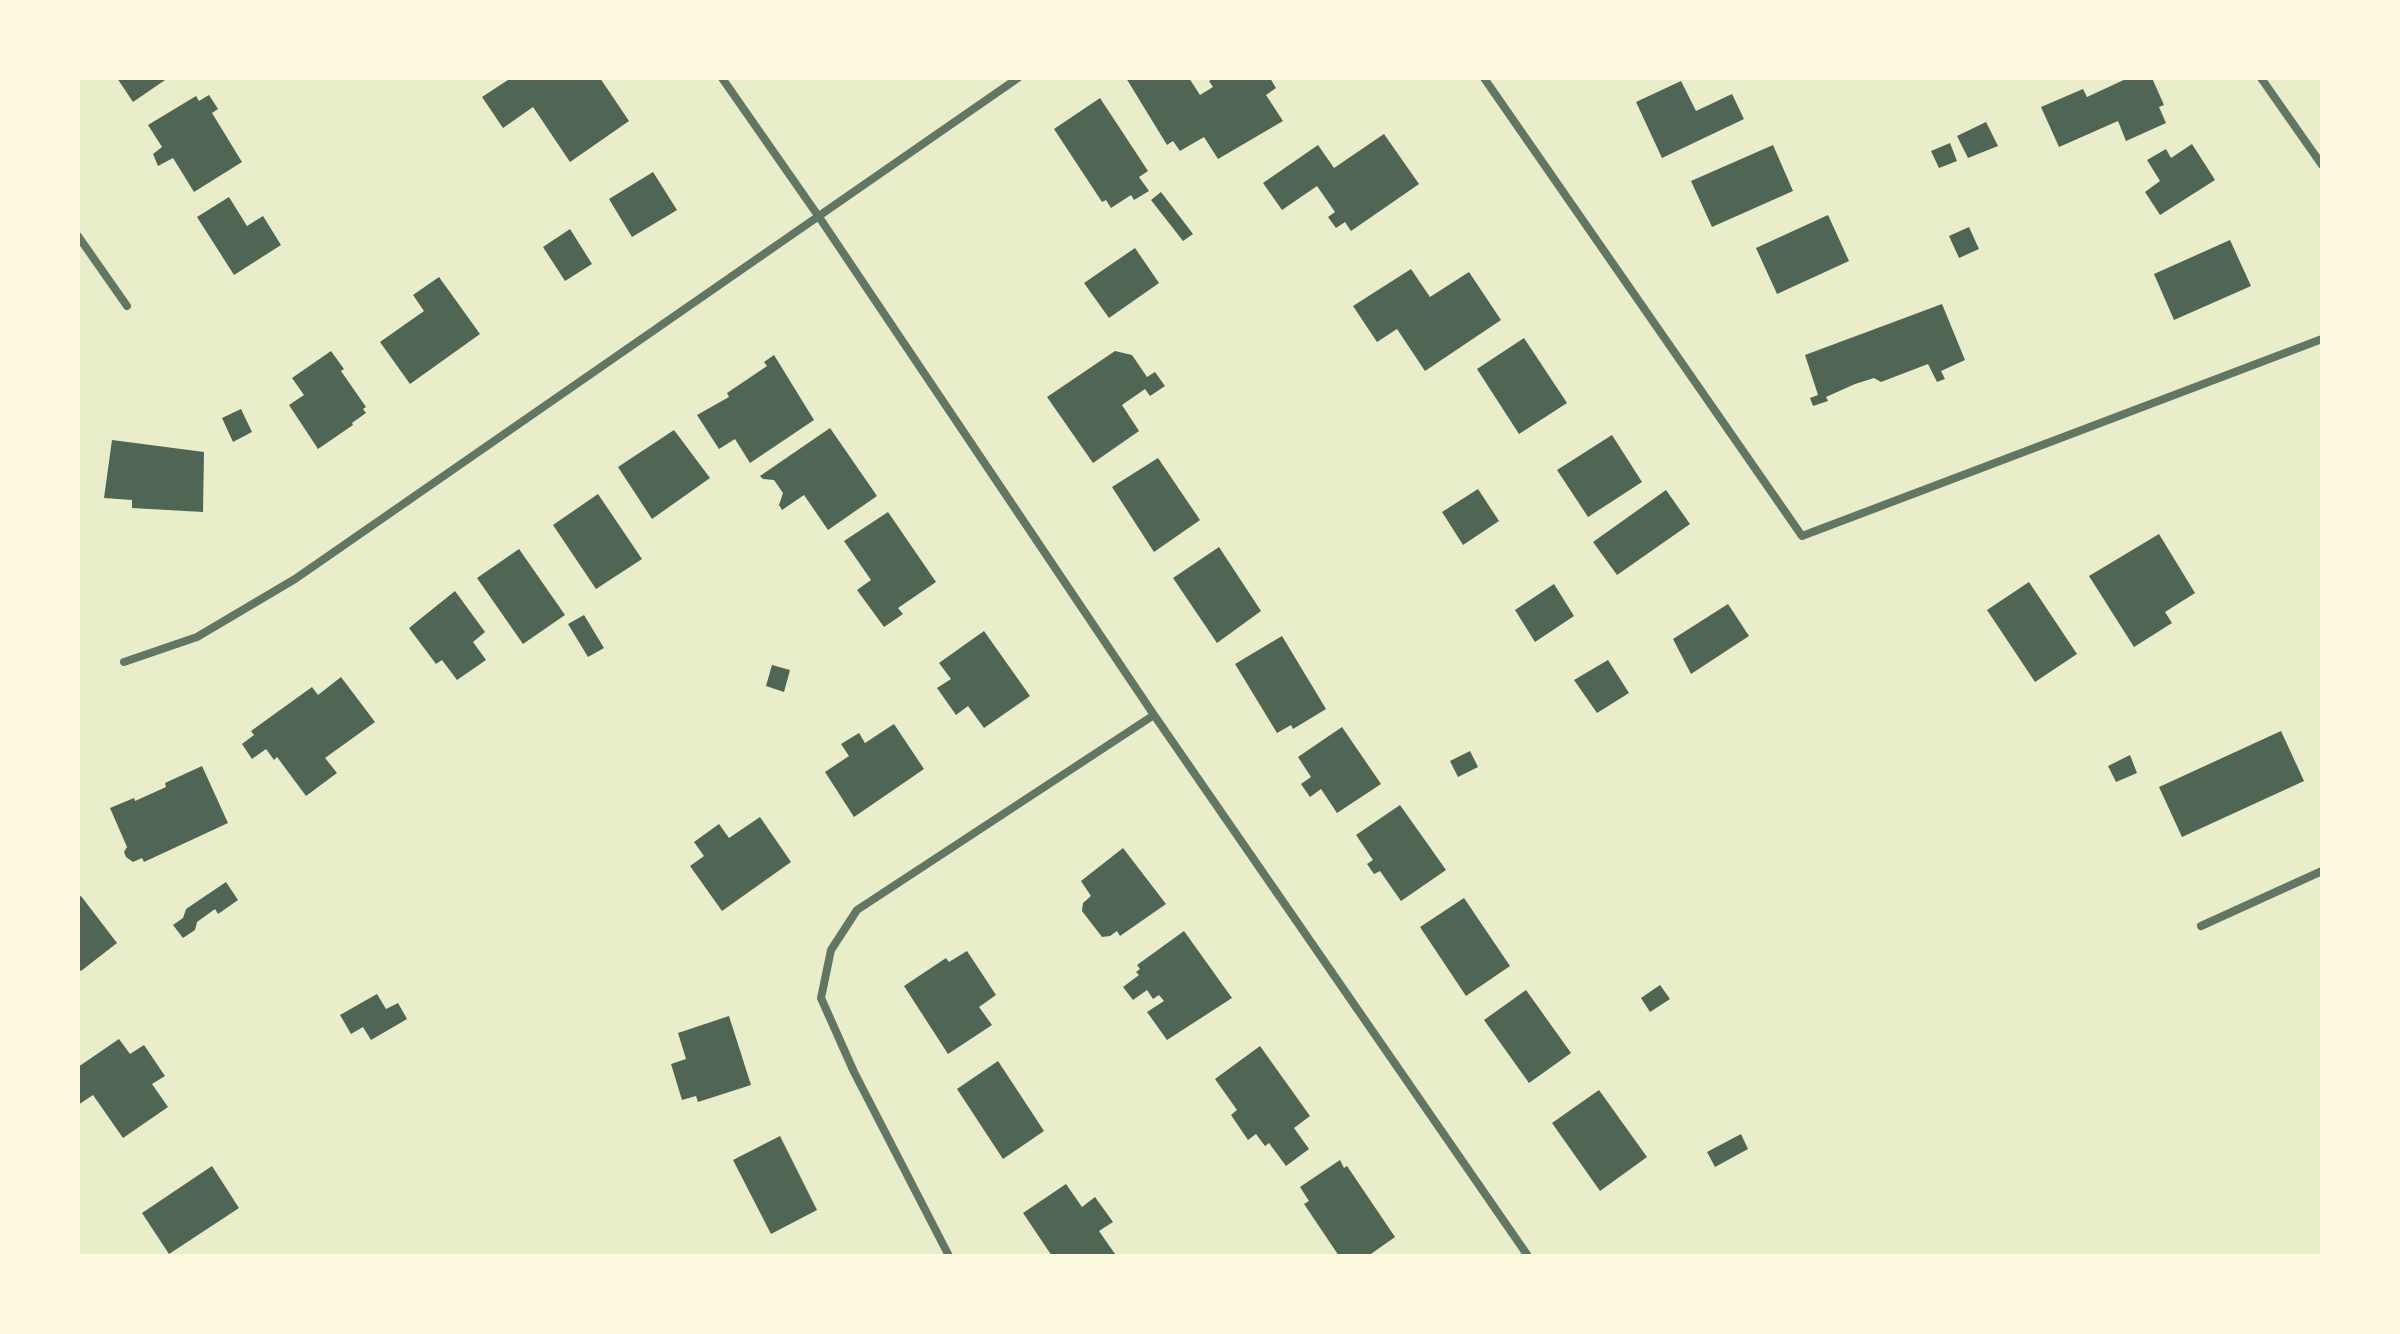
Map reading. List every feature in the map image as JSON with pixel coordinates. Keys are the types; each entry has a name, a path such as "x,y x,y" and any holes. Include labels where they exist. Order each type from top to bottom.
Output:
{"street":[{"path":"722,78 1154,715 1528,1256"},
{"path":"124,662 197,637 295,579 1018,78"},
{"path":"1484,78 1802,536 2322,339"},
{"path":"2261,78 2322,165"},
{"path":"78,236 127,306"},
{"path":"949,1256 854,1072 821,998 831,950 857,910 1154,715"},
{"path":"2201,926 2322,871"}],"building":[{"path":"117,78 168,78 133,102"},
{"path":"511,78 600,78 629,121 570,162 533,107 503,128 482,97"},
{"path":"1126,78 1189,78 1200,95 1213,87 1209,81 1215,78 1270,78 1276,88 1266,95 1283,121 1218,159 1204,137 1180,151 1173,141 1167,145"},
{"path":"2128,78 2152,78 2164,105 2159,107 2166,123 2126,141 2118,121 2059,147 2041,107 2083,89 2087,97"},
{"path":"1681,81 1696,111 1732,94 1744,119 1662,158 1636,102"},
{"path":"209,95 218,109 212,113 242,162 194,192 173,158 158,166 153,154 162,147 148,125 196,96 199,101"},
{"path":"1100,98 1148,171 1139,177 1149,191 1134,200 1131,195 1111,208 1106,200 1102,202 1054,129"},
{"path":"1986,122 1998,146 1968,158 1957,136"},
{"path":"1384,134 1419,184 1351,231 1345,222 1336,228 1328,217 1335,212 1317,186 1282,210 1263,183 1318,145 1334,168"},
{"path":"1950,143 1957,161 1939,168 1931,151"},
{"path":"2192,144 2215,180 2160,215 2145,192 2160,181 2147,160 2166,149 2171,158"},
{"path":"1773,145 1793,191 1712,227 1691,181"},
{"path":"653,172 677,210 632,237 609,199"},
{"path":"1161,192 1193,234 1183,241 1151,200"},
{"path":"229,197 247,226 263,216 281,245 234,275 197,217"},
{"path":"1828,215 1849,261 1777,294 1756,248"},
{"path":"1969,227 1979,249 1959,258 1949,236"},
{"path":"570,229 592,264 565,281 543,247"},
{"path":"2230,240 2251,286 2174,320 2154,274"},
{"path":"1135,248 1159,283 1109,318 1084,283"},
{"path":"1411,269 1430,297 1469,272 1501,320 1425,371 1397,329 1377,342 1353,306"},
{"path":"439,277 480,334 410,384 380,342 424,311 413,295"},
{"path":"1942,304 1965,360 1941,371 1945,379 1937,382 1928,364 1881,382 1874,378 1855,384 1826,397 1828,401 1813,406 1810,398 1818,395 1805,355"},
{"path":"1524,338 1567,403 1519,434 1477,369"},
{"path":"331,351 366,407 363,409 366,413 318,449 289,405 304,395 292,378"},
{"path":"1115,351 1132,355 1147,377 1155,372 1165,386 1150,396 1145,389 1122,405 1139,431 1093,463 1047,397"},
{"path":"774,355 814,420 750,463 735,439 719,449 697,415 729,397 727,393 767,366 764,362"},
{"path":"241,409 252,432 233,442 222,418"},
{"path":"830,428 877,496 828,530 804,495 782,510 779,505 783,493 774,480 760,476"},
{"path":"674,430 710,478 652,519 618,467"},
{"path":"1612,435 1642,482 1588,517 1557,470"},
{"path":"112,440 204,452 203,512 132,508 132,500 104,498"},
{"path":"1158,458 1200,520 1154,552 1112,487"},
{"path":"1478,489 1499,521 1463,545 1442,512"},
{"path":"1666,490 1690,524 1617,575 1593,542"},
{"path":"598,494 642,559 596,589 553,525"},
{"path":"888,512 936,582 898,608 903,614 884,627 857,590 871,580 844,541"},
{"path":"2159,534 2195,593 2165,612 2172,623 2134,647 2089,576"},
{"path":"1219,547 1261,611 1217,643 1173,578"},
{"path":"519,549 565,615 523,644 477,578"},
{"path":"2029,582 2077,654 2035,682 1987,610"},
{"path":"1554,584 1574,616 1535,642 1515,610"},
{"path":"455,591 485,632 473,642 486,660 457,680 442,660 436,664 409,628"},
{"path":"1728,604 1749,636 1691,674 1673,639"},
{"path":"584,615 604,648 588,657 568,624"},
{"path":"984,631 1030,696 984,728 968,706 956,715 937,688 951,679 939,663"},
{"path":"1282,636 1326,709 1293,729 1291,725 1277,733 1235,664"},
{"path":"1608,660 1629,693 1597,713 1574,680"},
{"path":"772,665 790,670 784,692 766,686"},
{"path":"341,677 375,722 325,758 337,773 306,796 277,757 274,760 266,749 252,759 242,744 254,735 251,731 312,687 318,695"},
{"path":"894,724 924,769 854,817 825,772 849,756 841,744 859,733 865,743"},
{"path":"1342,727 1381,784 1337,813 1321,789 1310,797 1301,784 1311,777 1298,757"},
{"path":"2281,731 2304,781 2182,837 2159,787"},
{"path":"1470,751 1478,767 1458,777 1450,761"},
{"path":"2130,755 2137,773 2116,782 2108,766"},
{"path":"202,766 228,823 144,862 142,858 133,862 126,857 124,852 127,847 110,808 166,787 165,783"},
{"path":"1400,805 1446,870 1401,901 1380,871 1374,874 1367,864 1373,860 1356,835"},
{"path":"760,817 791,862 722,911 690,866 704,856 694,842 719,824 729,838"},
{"path":"1123,848 1166,904 1120,936 1117,931 1102,937 1082,911 1083,903 1091,896 1081,881"},
{"path":"226,882 238,900 218,914 215,909 197,922 195,930 183,938 173,925 183,918 186,909"},
{"path":"81,896 117,943 81,971 78,968 78,898"},
{"path":"1464,898 1510,966 1466,996 1420,927"},
{"path":"1184,931 1232,998 1167,1040 1147,1012 1164,1001 1159,995 1153,999 1147,990 1133,1000 1123,987 1139,975 1137,965"},
{"path":"967,951 996,995 979,1007 992,1025 948,1054 904,986 946,958 949,962"},
{"path":"1660,985 1670,999 1650,1012 1641,998"},
{"path":"1526,990 1571,1053 1529,1083 1484,1020"},
{"path":"377,994 386,1009 398,1003 407,1019 371,1040 363,1027 351,1034 340,1015"},
{"path":"729,1016 751,1085 698,1102 696,1096 682,1100 671,1064 686,1059 678,1033"},
{"path":"119,1039 130,1054 144,1045 165,1076 152,1084 168,1107 123,1138 93,1095 78,1105 78,1067"},
{"path":"1260,1046 1310,1116 1294,1128 1309,1149 1286,1166 1269,1143 1265,1146 1256,1134 1248,1140 1231,1115 1237,1110 1215,1079"},
{"path":"998,1061 1044,1131 1003,1159 957,1089"},
{"path":"1599,1090 1647,1157 1600,1191 1552,1123"},
{"path":"1741,1134 1748,1149 1715,1167 1707,1152"},
{"path":"780,1136 817,1210 771,1234 733,1160"},
{"path":"1340,1160 1395,1237 1368,1256 1339,1256 1304,1204 1309,1201 1300,1187"},
{"path":"212,1166 239,1208 169,1254 142,1213"},
{"path":"1066,1184 1082,1207 1095,1197 1113,1222 1099,1231 1115,1254 1052,1256 1023,1213"}]}
